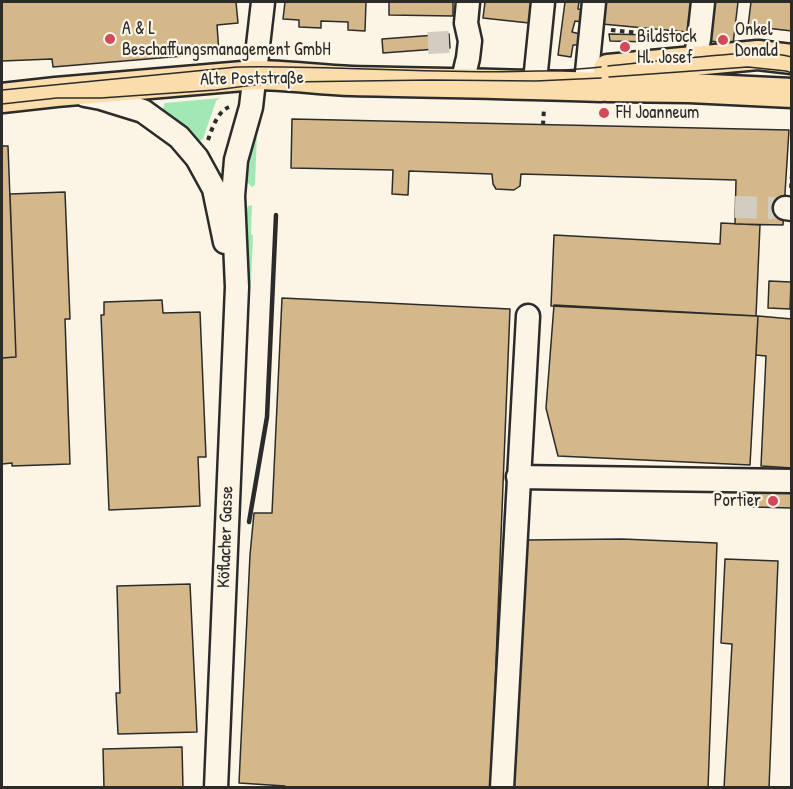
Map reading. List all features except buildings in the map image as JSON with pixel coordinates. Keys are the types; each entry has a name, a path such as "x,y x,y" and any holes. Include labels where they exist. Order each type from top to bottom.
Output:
{"main road":[{"name":"Alte Poststraße","path":"2,98 255,75 348,81 462,83 540,91 601,77 697,50 792,59"},
{"name":"Alte Poststraße","path":"601,77 689,88 792,93"}],"street":[{"name":"Köflacher Gasse","path":"216,788 237,287 233,196 236,160 251,107 263,2"},
{"path":"462,83 467,65 460,42 466,23 468,2"},
{"path":"540,91 536,72 543,2"},
{"path":"594,2 601,77"},
{"path":"697,50 703,2"},
{"name":"Köflacher Gasse","path":"56,92 101,98 143,111 179,137 197,158 214,189 237,287"},
{"path":"502,788 528,316"},
{"path":"518,477 792,481"}],"path":[{"path":"610,30 649,34 697,50"},
{"path":"540,91 543,125"},
{"path":"206,143 214,123 224,109 230,107"}],"green space":[{"path":"220,98 216,101 203,139 195,144 161,113 165,103"},
{"path":"256,122 261,123 257,133 255,185 252,187 246,181 245,174"},
{"path":"252,205 251,284 247,284 244,216 248,206"}],"tunnel":[{"path":"428,43 449,42"},
{"path":"735,207 785,208"}],"tram line":[{"path":"608,66 748,53 792,57"},
{"path":"2,90 237,67 500,72 601,67"},
{"path":"609,77 748,67 792,73"},
{"path":"2,104 57,98 101,98 216,90 288,82 536,81 601,78"}],"railway":[{"path":"249,522 267,417 276,215"}],"place":[{"name":"A & L Beschaffungsmanagement GmbH","path":"110,39"},
{"name":"Onkel Donald","path":"723,40"},
{"name":"Bildstock Hl. Josef","path":"625,47"},
{"name":"FH Joanneum","path":"604,113"},
{"name":"Portier","path":"773,501"}]}
